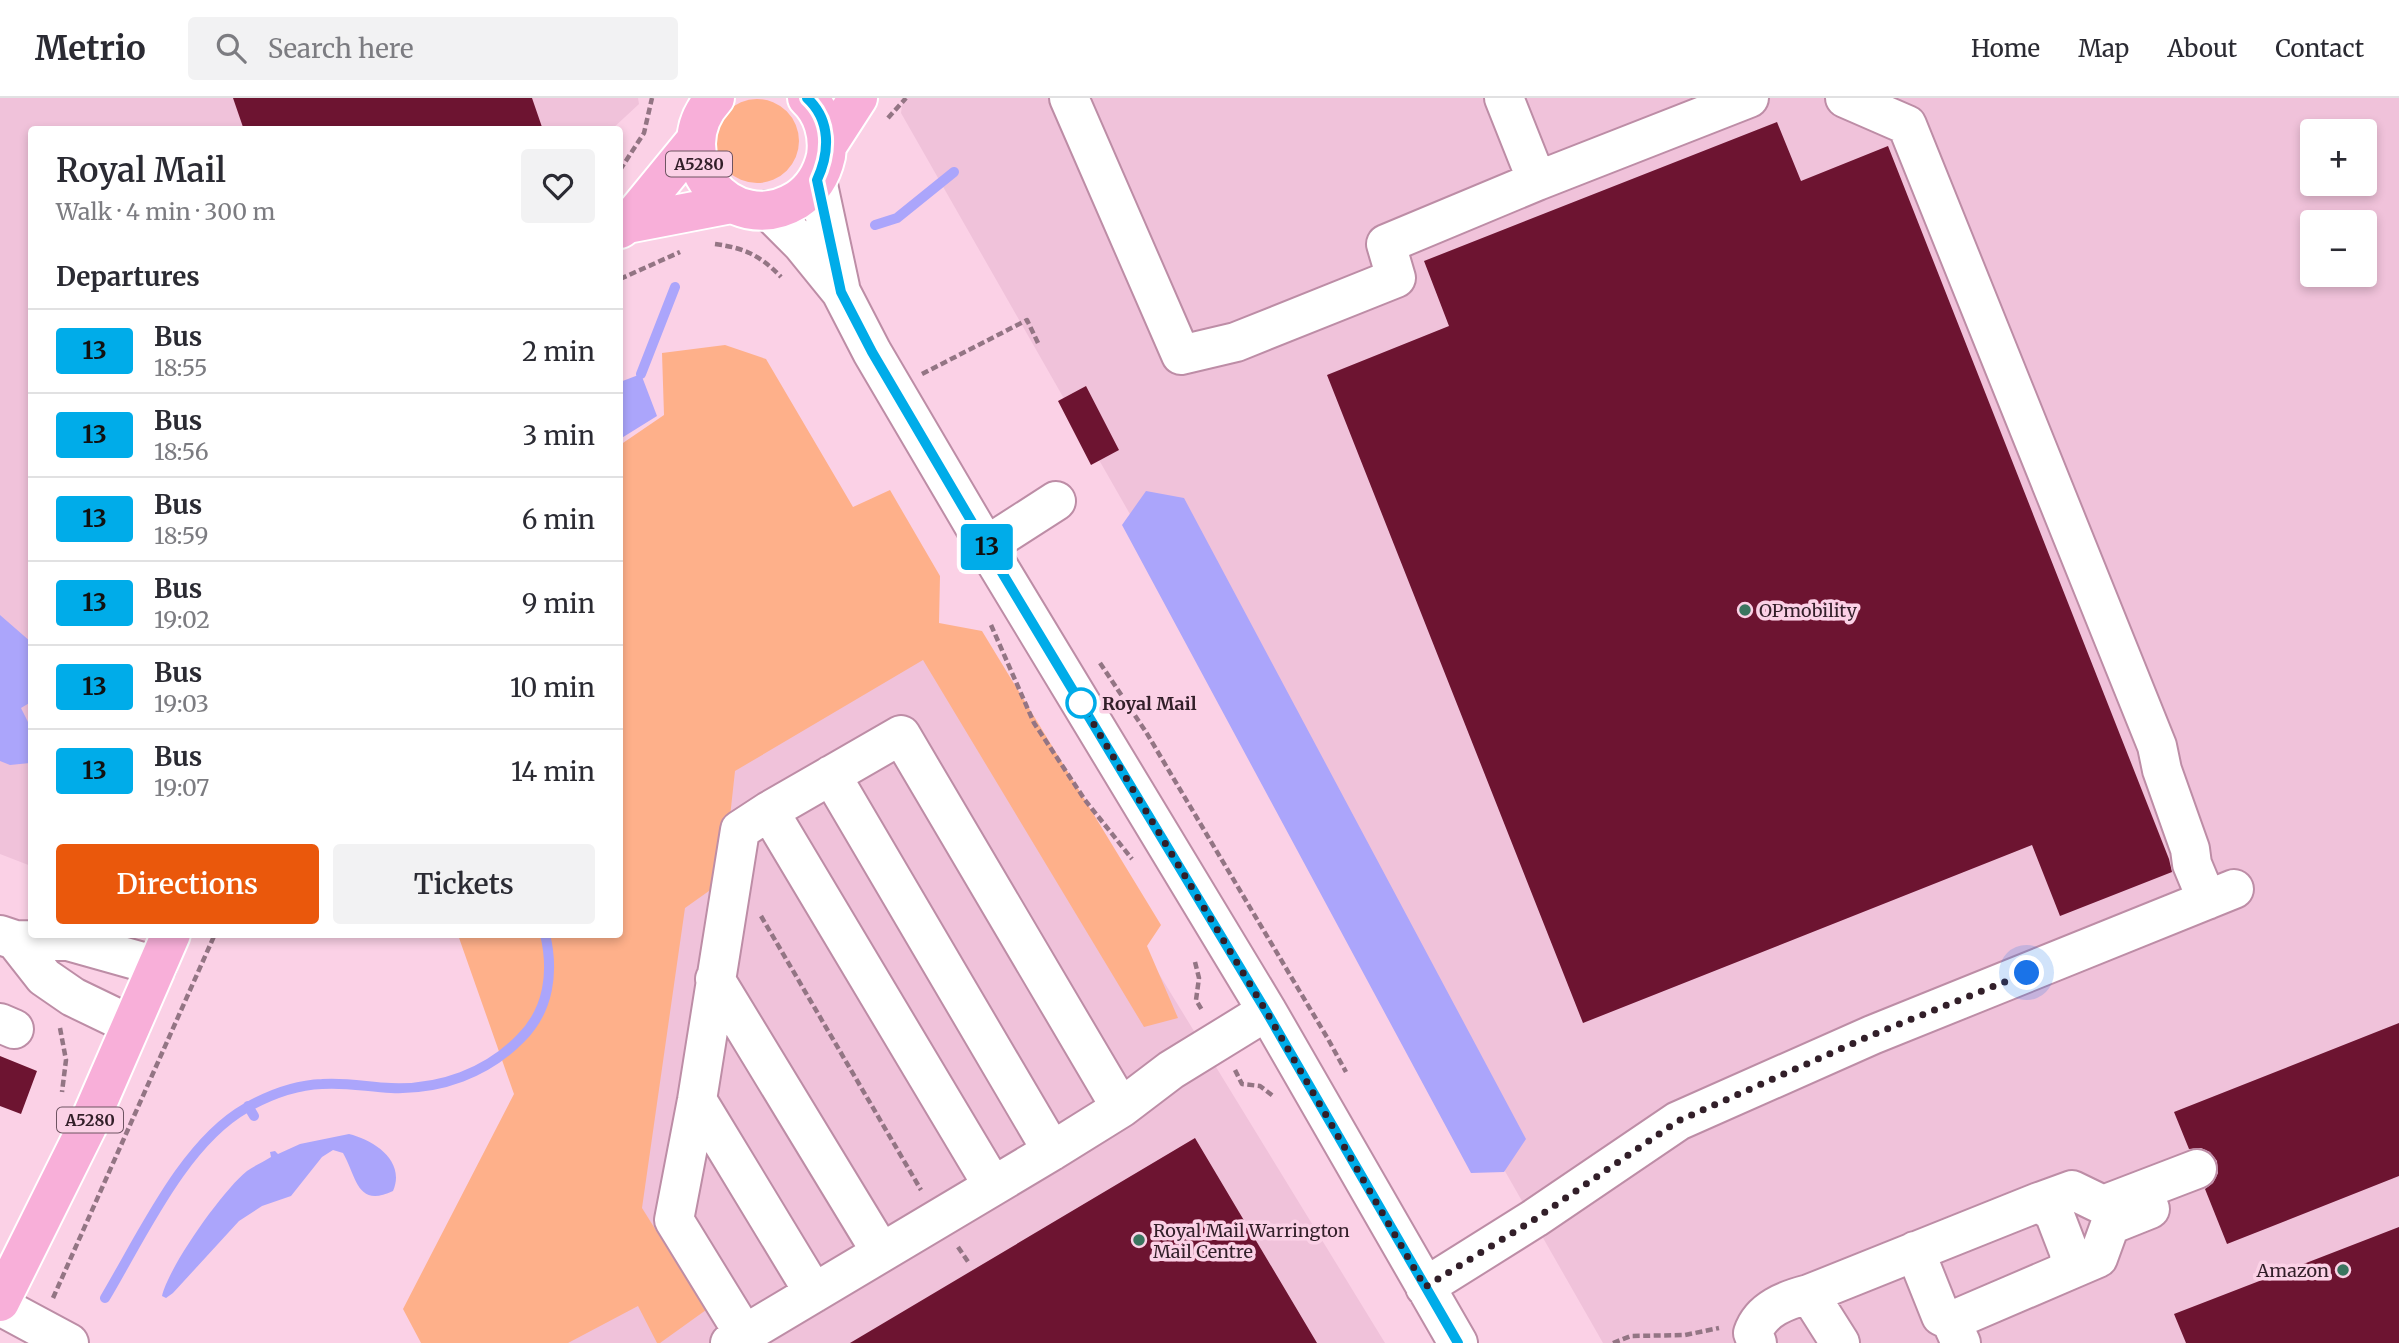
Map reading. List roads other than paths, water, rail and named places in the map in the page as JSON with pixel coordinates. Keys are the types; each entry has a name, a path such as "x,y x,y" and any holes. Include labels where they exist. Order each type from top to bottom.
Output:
{"main road":[{"path":"807,98 814,105 824,125 822,163"},
{"name":"A5280","path":"623,227 750,207 787,205 804,195 822,163 870,113"},
{"name":"A5280","path":"700,117 697,160 704,178 716,192 750,207"},
{"name":"A5280","path":"623,227 700,117"},
{"name":"A5280","path":"0,1304 87,1127 164,950"}],"street":[{"path":"1069,98 1181,355 1236,342 1396,278 1386,244 1537,181 1749,98"},
{"path":"1504,98 1537,181"},
{"path":"1425,1287 1535,1219 1678,1121 1872,1035 2220,894 2192,864 2190,849 2162,770 2157,746 1907,125 1845,98"},
{"path":"822,163 841,292"},
{"path":"750,207 802,244 841,292 872,352 1266,1011 1458,1343"},
{"path":"986,546 1056,500"},
{"path":"1121,1108 901,735 740,830 697,1100 674,1220 737,1339 1052,1151 1121,1108 1171,1070 1266,1011"},
{"path":"831,775 1052,1151"},
{"path":"769,811 993,1186"},
{"path":"8,937 164,950"},
{"path":"8,937 44,977 73,997 131,1025"},
{"path":"715,979 881,1252"},
{"path":"697,1100 814,1293"},
{"path":"1757,1332 1787,1299 1809,1294 1915,1251 2072,1190 2104,1205 2201,1178 2110,1225 2098,1258 2070,1270 1956,1332 1941,1316 1915,1251"},
{"path":"2039,1202 2054,1213 2069,1252 2070,1270"},
{"path":"1809,1294 1840,1343"},
{"path":"0,1304 69,1343"}],"waterway":[{"path":"875,225 897,218 954,172"},
{"path":"641,374 675,287"},
{"path":"105,1298 184,1167 224,1124 246,1108 283,1091 302,1086 427,1086 478,1070 508,1050 530,1027 543,1003 549,976 546,938"},
{"path":"248,1106 254,1116"}],"place":[{"name":"OPmobility","path":"1745,610"},
{"name":"Royal Mail","path":"1081,703"},
{"name":"Royal Mail Warrington Mail Centre","path":"1139,1240"},
{"name":"Amazon","path":"2343,1270"}]}
